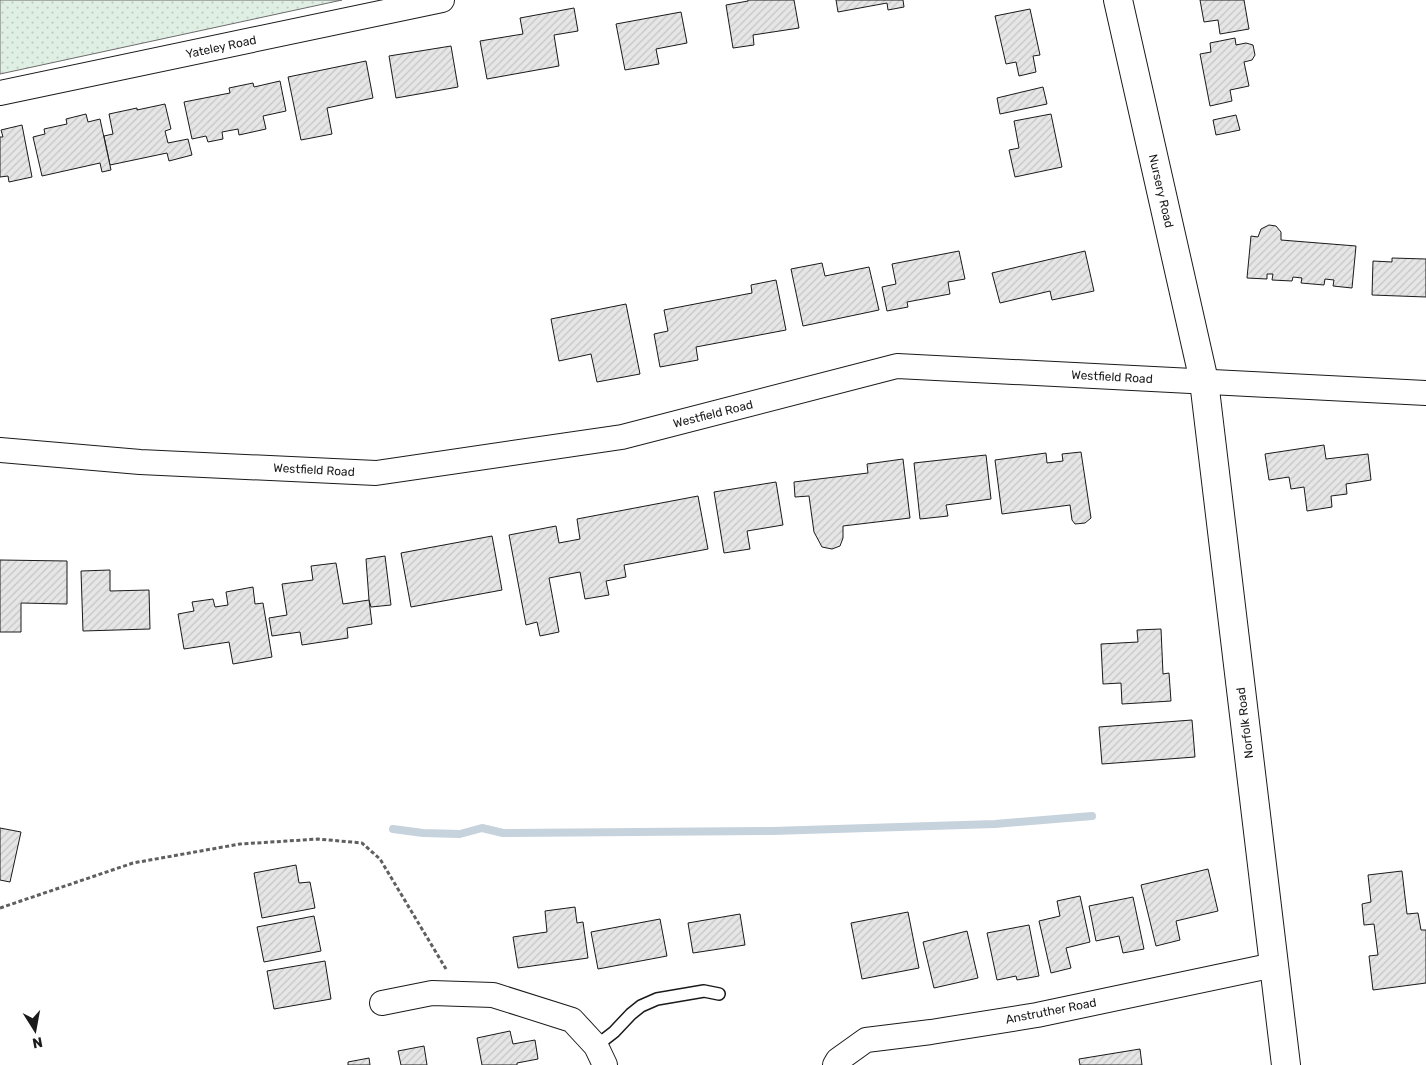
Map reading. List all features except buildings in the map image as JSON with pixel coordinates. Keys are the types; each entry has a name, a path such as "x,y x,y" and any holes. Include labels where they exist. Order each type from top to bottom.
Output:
{"main road":[{"name":"Nursery Road","path":"1118,0 1204,381"},
{"name":"Norfolk Road","path":"1204,381 1286,1065"}],"street":[{"name":"Yateley Road","path":"0,93 442,0"},
{"name":"Westfield Road","path":"0,450 140,462 376,473 622,437 897,366 1426,393"},
{"name":"Anstruther Road","path":"835,1065 838,1060 866,1040 1037,1015 1274,965"},
{"path":"382,1003 432,993 493,995 572,1020 600,1056"}],"lane":[{"path":"600,1056 614,1032 631,1014 649,1002 704,991 720,994"}],"path":[{"path":"0,908 133,863 240,844 318,839 362,843 380,858 444,964 459,994"}],"green space":[{"path":"0,0 342,0 0,74"}],"waterway":[{"path":"393,829 423,833 460,834 482,828 503,833 772,831 995,824 1092,816"}]}
